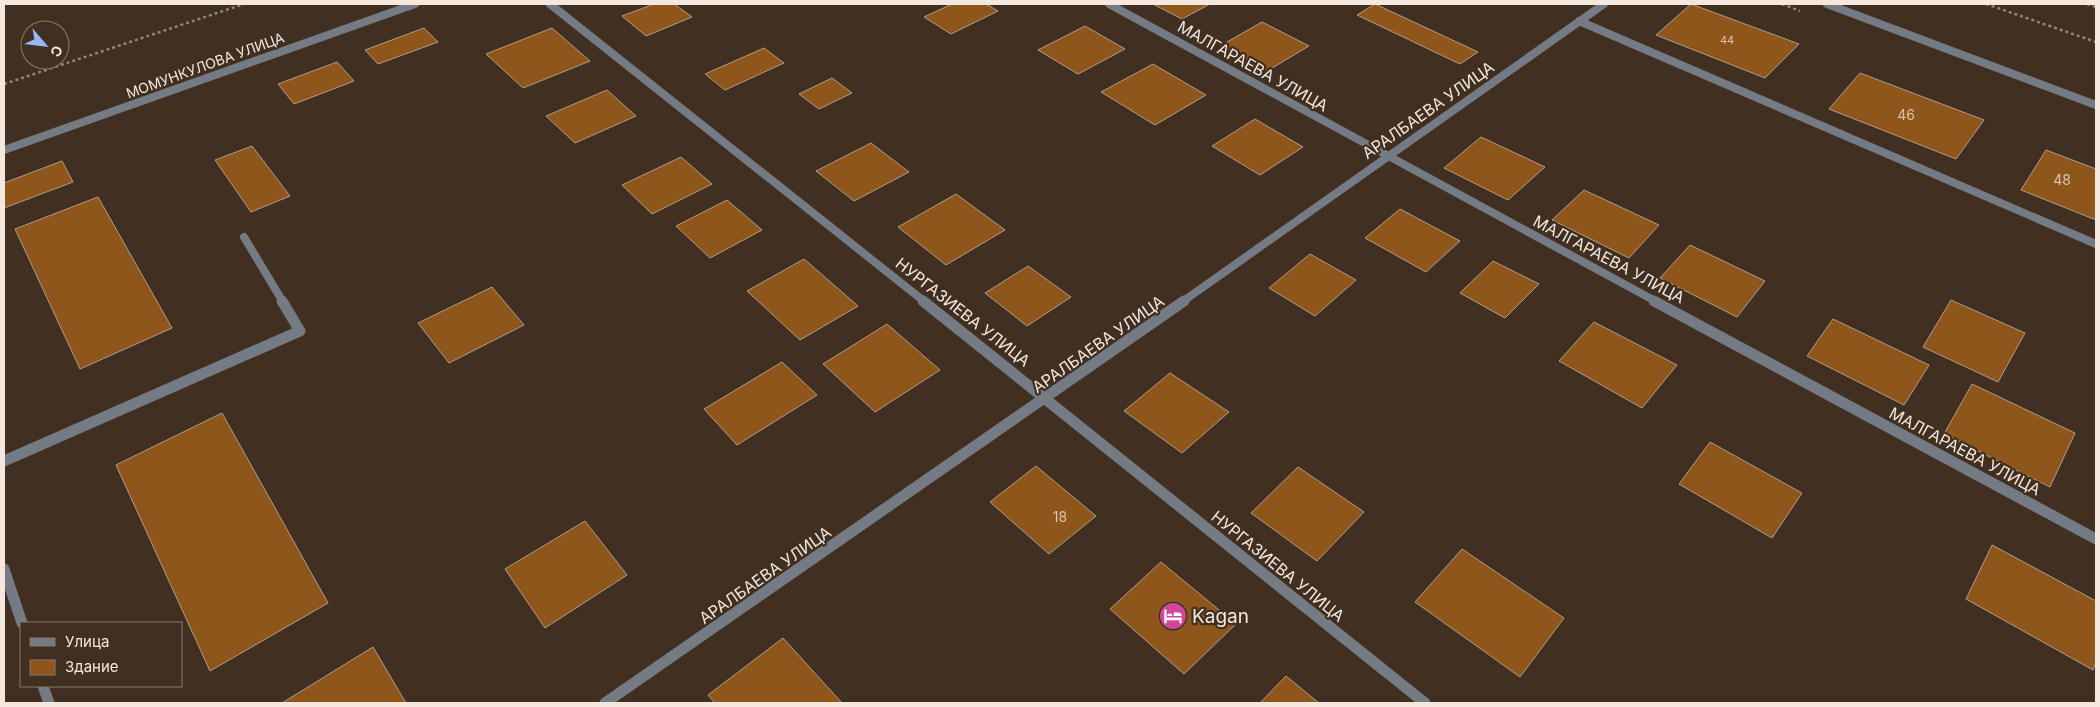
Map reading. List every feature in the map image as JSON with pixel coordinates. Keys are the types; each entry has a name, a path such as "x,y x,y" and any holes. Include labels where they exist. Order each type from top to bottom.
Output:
{"street":[{"name":"МОМУНКУЛОВА УЛИЦА","path":"4,150 415,4"},
{"name":"НУРГАЗИЕВА УЛИЦА","path":"550,4 1046,398 1425,703"},
{"name":"МАЛГАРАЕВА УЛИЦА","path":"1108,4 2096,539"},
{"name":"АРАЛБАЕВА УЛИЦА","path":"605,703 1046,398 1604,4"},
{"path":"1827,4 2096,105"},
{"path":"1579,21 2096,244"},
{"path":"4,461 300,331 244,237"},
{"path":"4,569 22,622"},
{"path":"43,687 49,703"}],"path":[{"path":"4,84 244,4"},
{"path":"1986,4 2096,42"},
{"path":"2087,4 2096,7"}],"building":[{"path":"654,4 674,4 692,17 646,36 622,16"},
{"path":"952,4 986,4 998,11 951,34 924,17"},
{"path":"1153,4 1210,4 1182,19"},
{"path":"1375,4 1478,52 1460,64 1357,15"},
{"path":"1691,4 1799,44 1765,78 1656,35"},
{"path":"1262,22 1309,46 1267,71 1220,46"},
{"path":"1085,26 1125,49 1078,74 1038,50"},
{"path":"424,28 438,42 378,64 365,50"},
{"path":"552,28 590,61 523,88 486,54"},
{"path":"764,48 784,63 725,90 705,74"},
{"path":"337,62 354,81 294,104 278,84"},
{"path":"1153,64 1206,95 1155,125 1101,92"},
{"path":"1860,73 1984,120 1956,159 1829,109"},
{"path":"832,78 852,93 819,109 799,94"},
{"path":"607,90 636,116 575,143 546,116"},
{"path":"1255,119 1303,147 1260,175 1212,146"},
{"path":"1481,137 1545,167 1508,200 1444,168"},
{"path":"871,143 909,172 854,201 816,171"},
{"path":"252,146 290,196 251,212 215,160"},
{"path":"2046,150 2096,169 2096,220 2021,190"},
{"path":"681,157 712,184 652,214 622,185"},
{"path":"62,161 73,182 4,208 4,183"},
{"path":"1584,190 1659,225 1629,258 1552,220"},
{"path":"956,194 1005,230 946,265 898,227"},
{"path":"98,197 172,328 80,369 15,229"},
{"path":"727,200 762,230 710,258 676,226"},
{"path":"1400,209 1460,241 1426,272 1365,238"},
{"path":"1690,245 1765,281 1737,317 1660,278"},
{"path":"1310,254 1356,280 1315,316 1269,288"},
{"path":"804,259 858,306 800,340 747,291"},
{"path":"1493,261 1539,284 1505,318 1460,293"},
{"path":"1028,266 1071,297 1027,326 985,293"},
{"path":"492,287 524,325 449,363 418,323"},
{"path":"1951,300 2025,333 1998,382 1923,347"},
{"path":"1833,319 1929,365 1904,405 1807,356"},
{"path":"1594,322 1677,365 1642,408 1559,361"},
{"path":"887,324 940,370 875,412 823,364"},
{"path":"782,362 817,395 737,445 704,409"},
{"path":"1170,373 1229,412 1182,453 1124,411"},
{"path":"1972,384 2075,433 2050,487 1944,434"},
{"path":"222,413 328,603 210,671 116,465"},
{"path":"1710,442 1802,493 1772,538 1679,484"},
{"path":"1036,466 1096,516 1049,554 990,502"},
{"path":"1298,467 1364,512 1317,561 1251,513"},
{"path":"585,521 627,575 545,628 505,569"},
{"path":"1992,545 2096,601 2096,662 2093,670 1966,599"},
{"path":"1462,549 1564,618 1520,677 1415,602"},
{"name":"Kagan","path":"1161,562 1236,624 1184,674 1110,609"},
{"path":"783,638 842,703 715,703 708,695"},
{"path":"373,647 406,703 282,703"},
{"path":"1286,676 1319,703 1260,703"}],"place":[{"name":"Kagan","path":"1173,616"}]}
